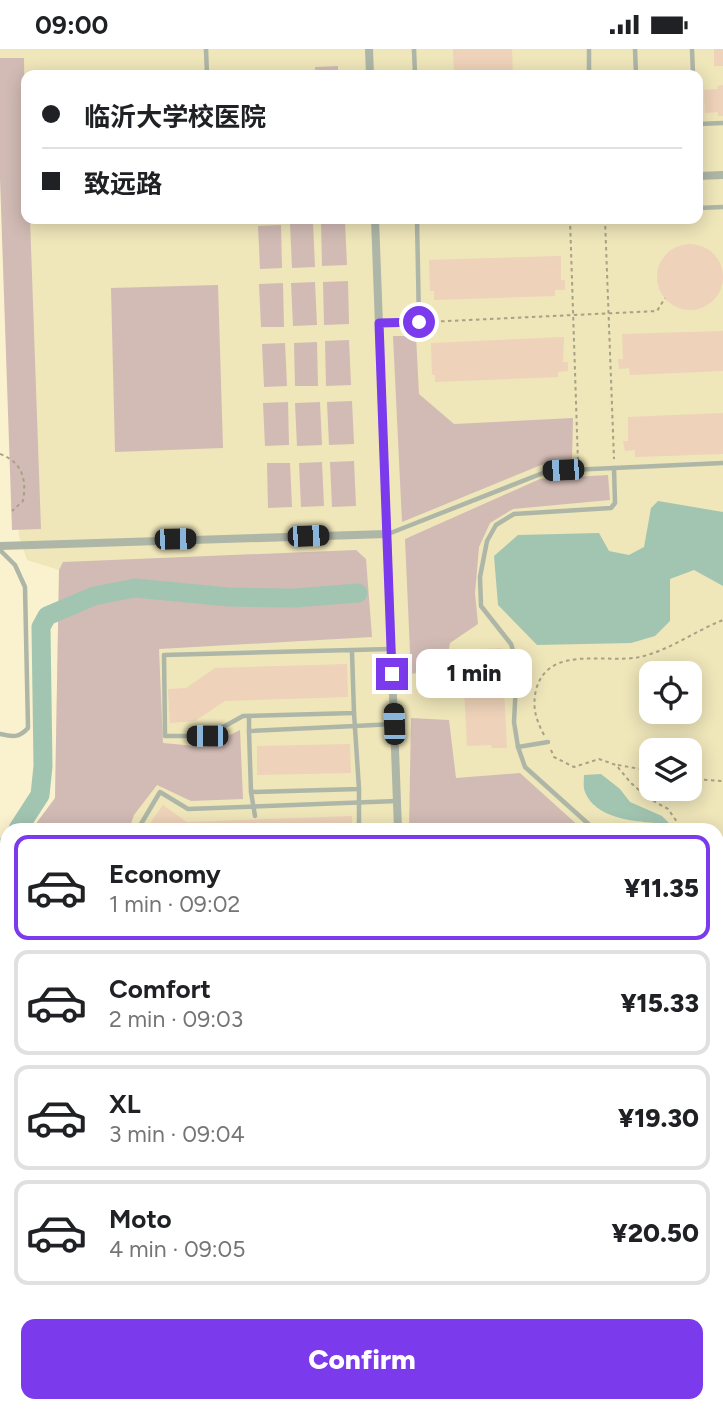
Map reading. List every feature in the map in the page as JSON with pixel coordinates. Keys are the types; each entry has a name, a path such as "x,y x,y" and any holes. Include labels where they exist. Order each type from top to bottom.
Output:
{"street":[{"path":"369,49 370,70"},
{"path":"703,176 723,175"},
{"path":"375,224 398,823"},
{"path":"0,548 175,539 387,534"}],"lane":[{"path":"206,49 207,70"},
{"path":"414,49 415,70"},
{"path":"589,49 589,70"},
{"path":"635,49 636,70"},
{"path":"692,49 693,70"},
{"path":"703,124 723,123"},
{"path":"703,208 723,207"},
{"path":"379,323 419,322 417,224"},
{"path":"387,534 548,471 723,464"},
{"path":"587,823 525,767 514,722 517,663 511,643 481,606 480,577 487,541 496,525 513,514 611,507 615,503 614,468"},
{"path":"0,548 15,565 24,587 28,728 21,736 0,734"},
{"path":"354,713 243,716 207,736 165,736 164,655 391,649"},
{"path":"352,652 359,823"},
{"path":"249,716 251,792 255,816"},
{"path":"249,731 394,724"},
{"path":"518,747 548,742"},
{"path":"251,792 359,789"},
{"path":"142,823 160,792 188,809 397,801"}],"path":[{"path":"570,224 579,470"},
{"path":"605,224 614,468"},
{"path":"419,322 657,311 665,298"},
{"path":"0,454 13,460 25,478 23,501 12,511"},
{"path":"639,769 599,759 573,767 554,757 535,719 533,700 539,680 552,666 569,660 638,657 668,647 723,620"},
{"path":"616,765 648,798 668,809 678,823"},
{"path":"702,780 723,781"}],"shaded area":[{"path":"0,49 723,49 723,823 36,823 55,798 59,570 27,560 19,537 0,104"},
{"path":"0,58 24,58 24,70 21,70 21,224 30,224 41,529 12,530 0,179"},
{"path":"338,66 338,70 315,70 315,67"},
{"path":"290,224 313,224 315,267 292,268"},
{"path":"321,224 345,224 347,265 322,266"},
{"path":"281,225 282,268 260,269 258,226"},
{"path":"348,281 349,324 324,325 323,282"},
{"path":"315,282 317,325 293,326 291,283"},
{"path":"283,283 284,327 261,327 259,284"},
{"path":"218,285 223,448 115,452 111,288"},
{"path":"393,336 416,336 419,394 454,424 573,418 572,460 541,465 402,522"},
{"path":"349,340 351,385 326,386 325,341"},
{"path":"317,342 318,386 295,386 294,343"},
{"path":"285,343 287,386 264,387 262,344"},
{"path":"352,401 354,444 329,445 327,402"},
{"path":"288,402 289,445 265,446 263,403"},
{"path":"320,402 322,445 297,446 295,403"},
{"path":"354,461 356,506 332,507 330,462"},
{"path":"322,462 324,506 301,507 299,463"},
{"path":"267,463 290,463 292,507 268,508"},
{"path":"608,475 610,500 513,509 490,523 479,547 475,593 478,624 450,643 446,667 411,674 405,539 540,479"},
{"path":"658,501 723,512 723,586 694,570 670,579 670,621 655,636 631,643 537,645 498,605 494,556 518,535 599,533 609,551 629,555 644,547 651,508"},
{"path":"356,550 366,559 372,637 159,649 163,743 206,747 240,730 243,799 191,801 157,785 134,815 131,823 36,823 55,798 59,570 63,562"},
{"path":"411,718 449,720 456,778 520,773 575,823 409,823"},
{"path":"601,774 620,789 630,802 662,816 669,823 636,821 605,813 590,801 585,792 584,775"}],"building":[{"path":"453,49 512,49 513,70 454,70"},
{"path":"714,49 723,49 723,66 714,66"},
{"path":"723,85 723,116 718,116 718,112 705,113 704,90 718,89 717,86"},
{"path":"690,244 703,247 713,254 720,264 723,277 720,290 713,300 703,307 690,310 677,307 667,300 660,290 657,277 660,264 667,254 677,247"},
{"path":"561,256 561,280 565,280 565,290 555,290 555,296 434,300 434,291 430,291 429,260"},
{"path":"723,331 723,371 630,375 629,368 619,369 618,359 623,359 622,334"},
{"path":"564,337 563,362 568,362 568,371 558,372 558,377 435,382 435,375 432,375 431,343"},
{"path":"723,413 723,454 635,457 635,450 625,451 623,441 628,441 628,417"},
{"path":"502,648 507,748 492,748 491,745 467,746 462,650"},
{"path":"347,664 348,697 225,701 195,721 170,723 168,689 186,688 215,668"},
{"path":"350,744 351,773 257,775 257,746"},
{"path":"163,805 187,822 352,816 352,823 150,823"}],"waterway":[{"path":"22,823 40,795 43,766 41,627 47,616 94,596 135,588 228,597 295,598 358,593"}],"route":[{"path":"392,674 379,323 419,322"}]}
